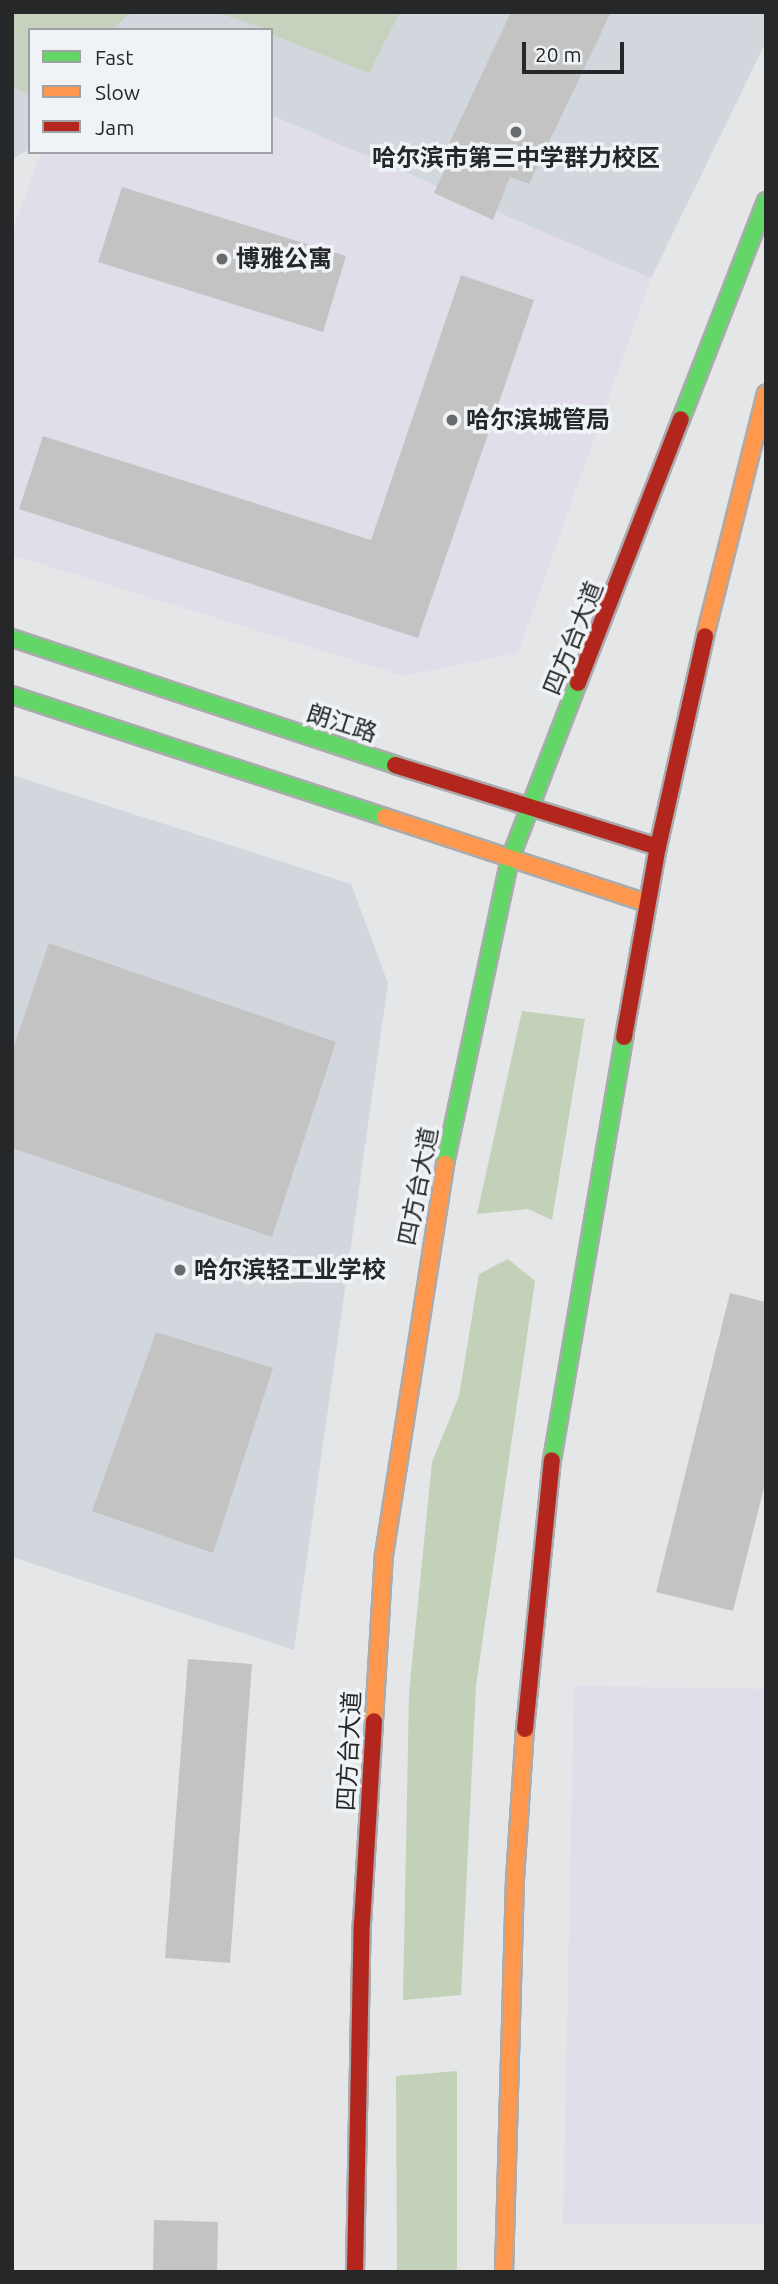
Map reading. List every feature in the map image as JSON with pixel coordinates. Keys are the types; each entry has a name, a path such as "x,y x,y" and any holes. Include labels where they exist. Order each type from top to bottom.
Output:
{"main road":[{"name":"四方台大道","path":"355,2272 362,1923 384,1555 436,1207 510,859 527,809 624,573 766,201"},
{"path":"504,2272 515,1879 533,1618 558,1408 658,847 727,535 766,394"},
{"name":"朗江路","path":"12,638 527,809 658,847"},
{"path":"12,695 647,903"}],"shaded area":[{"name":"哈尔滨市第三中学群力校区","path":"12,12 766,12 766,42 651,278 273,116 273,28 28,28 28,150 12,159"},
{"path":"273,116 651,278 518,653 404,676 12,555 12,232 40,154 273,154"},
{"name":"哈尔滨轻工业学校","path":"12,775 351,884 388,983 294,1650 12,1557"},
{"path":"574,1686 766,1689 766,2224 563,2224"}],"green space":[{"path":"12,12 131,12 114,28 28,28 28,94 12,87"},
{"path":"215,12 400,12 369,73 273,35 273,28 265,28"},
{"path":"522,1011 585,1019 552,1220 528,1209 477,1214"},
{"path":"508,1259 535,1281 476,1685 461,1995 403,2000 409,1693 432,1462 459,1396 479,1274"},
{"path":"457,2071 457,2272 397,2272 396,2076"}],"building":[{"path":"511,12 611,12 529,184 510,177 493,220 434,193 453,152 449,144"},
{"name":"博雅公寓","path":"122,187 346,256 323,332 98,262"},
{"path":"461,275 534,300 418,638 19,509 43,436 371,540"},
{"path":"49,943 336,1042 272,1237 12,1148 12,1052"},
{"path":"730,1293 766,1302 766,1480 733,1611 656,1592"},
{"path":"156,1332 273,1368 213,1553 92,1511"},
{"path":"188,1659 252,1664 230,1963 165,1958"},
{"path":"154,2220 218,2222 217,2272 153,2272"}],"traffic: fast":[{"path":"681,419 766,201"},
{"path":"12,638 395,765"},
{"path":"445,1164 510,859 578,683"},
{"path":"12,695 385,817"},
{"path":"552,1460 624,1037"}],"traffic: slow":[{"path":"705,636 766,394"},
{"path":"385,817 647,903"},
{"path":"374,1721 384,1555 445,1164"},
{"path":"504,2272 515,1879 525,1729"}],"traffic: jam":[{"path":"578,683 681,419"},
{"path":"624,1037 658,847 705,636"},
{"path":"395,765 658,847"},
{"path":"525,1729 552,1460"},
{"path":"355,2272 362,1923 374,1721"}],"place":[{"name":"哈尔滨市第三中学群力校区","path":"516,132"},
{"name":"博雅公寓","path":"222,259"},
{"name":"哈尔滨城管局","path":"452,420"},
{"name":"哈尔滨轻工业学校","path":"180,1270"}]}
